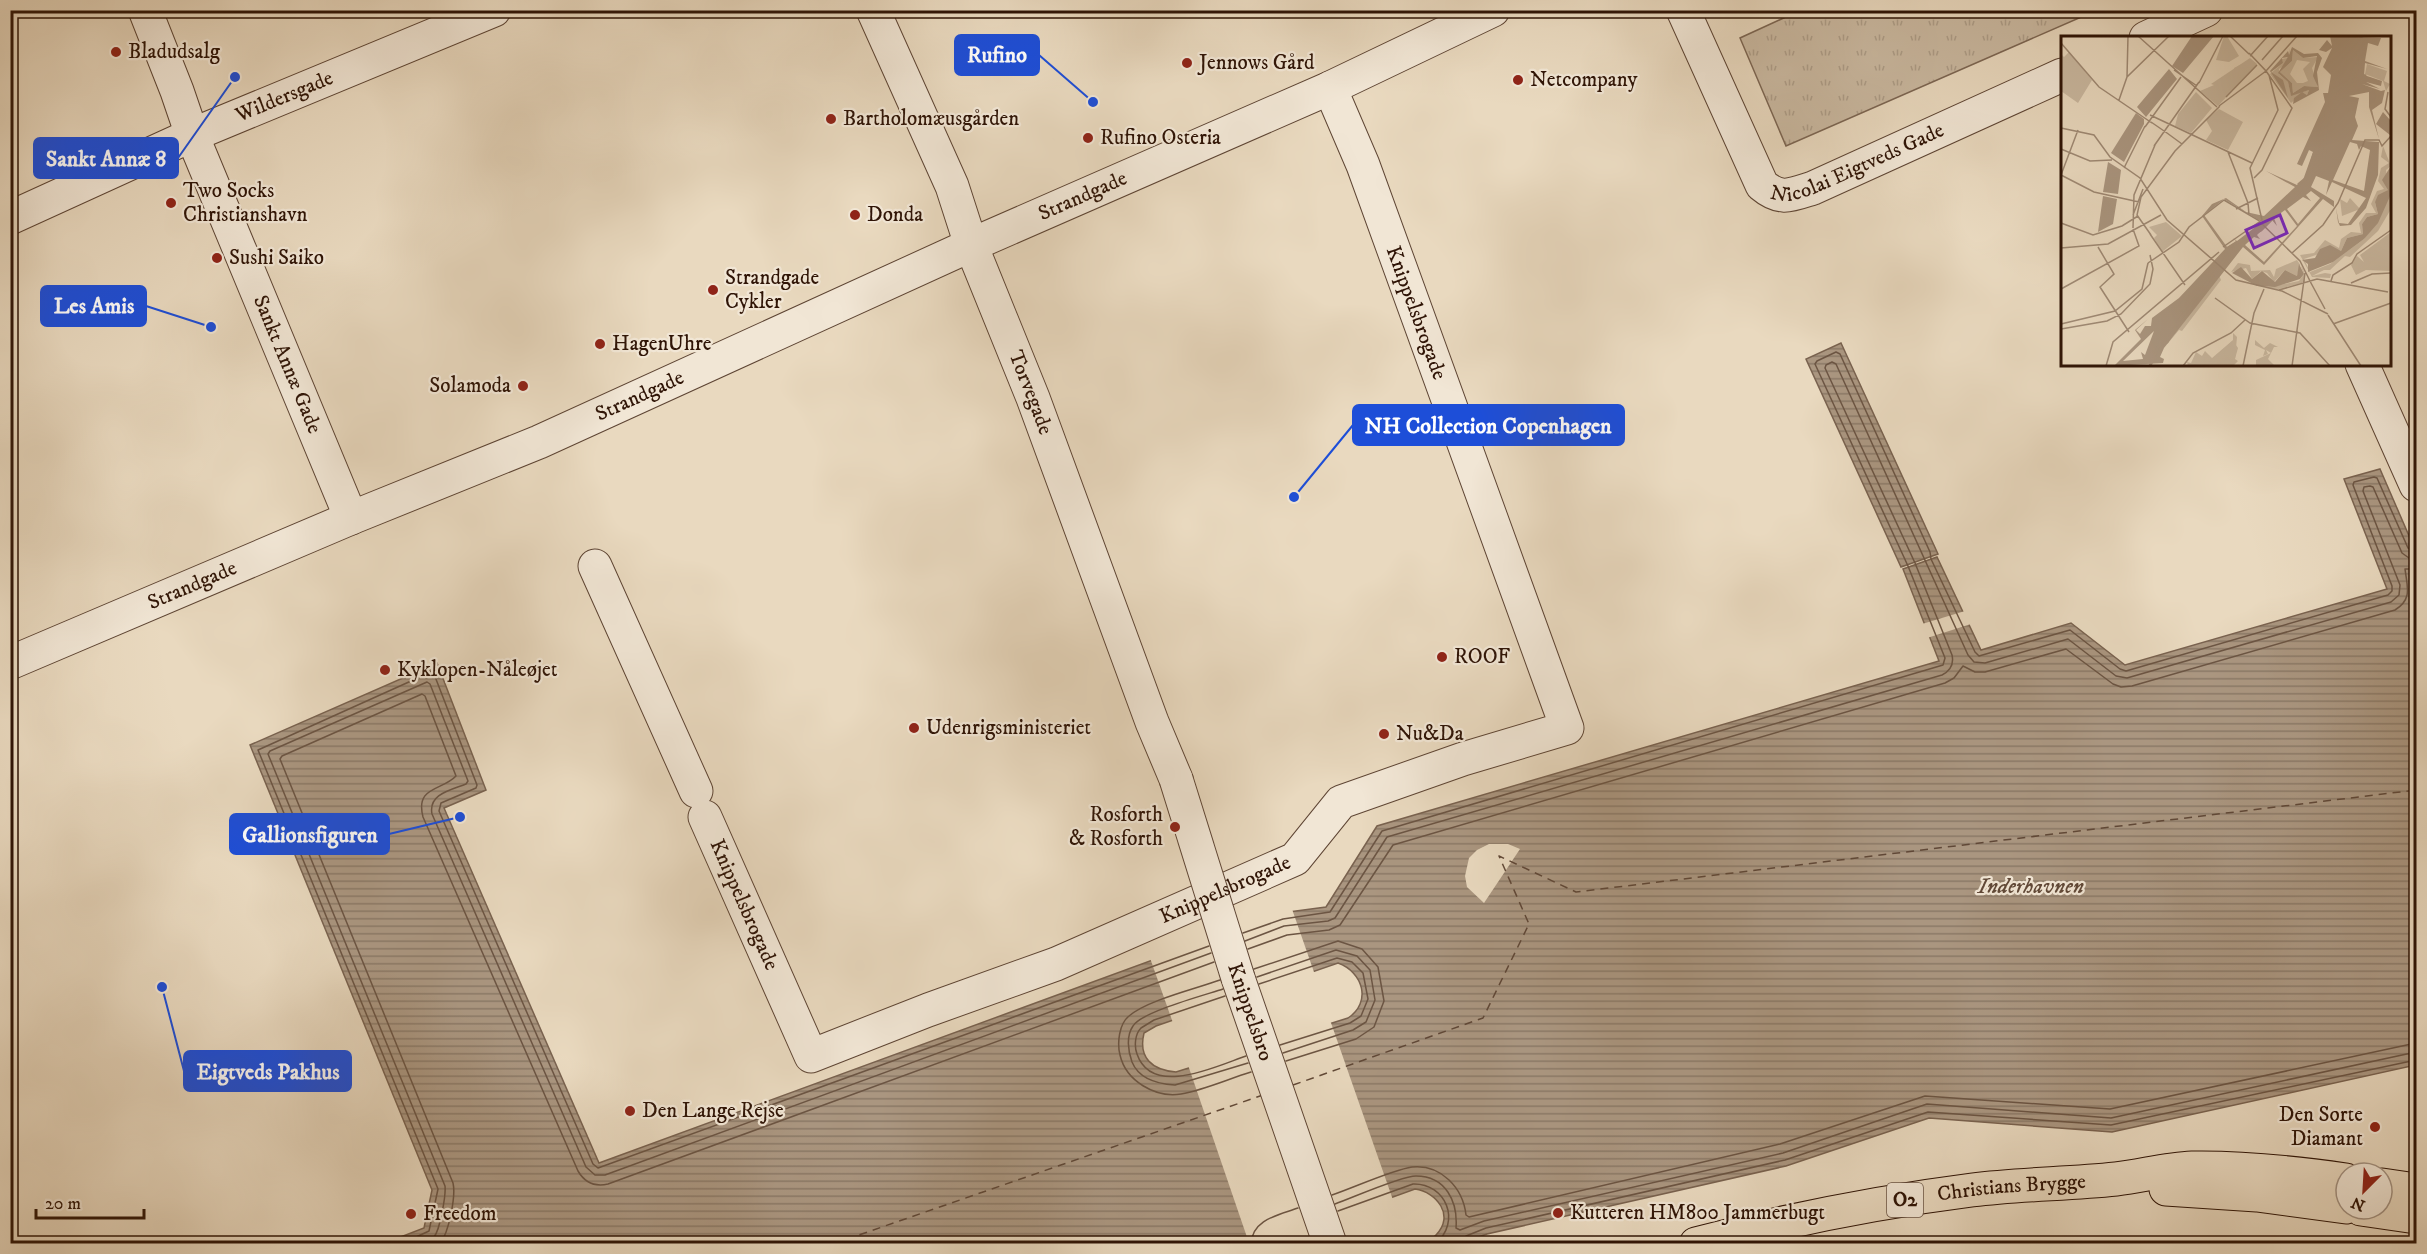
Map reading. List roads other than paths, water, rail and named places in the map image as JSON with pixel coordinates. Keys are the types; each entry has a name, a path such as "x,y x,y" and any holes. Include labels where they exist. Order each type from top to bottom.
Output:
{"main road":[{"name":"Christians Brygge","path":"1696,1244 1800,1218 1875,1204 2010,1186 2117,1179 2157,1171 2193,1168 2334,1179"},
{"name":"Christians Brygge","path":"2117,1179 2178,1190 2257,1195 2334,1205"},
{"path":"2394,1187 2416,1190"},
{"path":"2394,1214 2416,1217"}],"street":[{"name":"Sankt Annæ Gade","path":"145,10 192,135 351,518"},
{"name":"Wildersgade","path":"10,218 192,135 494,10"},
{"name":"Torvegade","path":"873,10 952,186 971,245 1033,398 1152,722 1176,779"},
{"name":"Strandgade","path":"10,663 351,518 539,442 971,245 1330,88 1493,10"},
{"name":"Nicolai Eigtveds Gade","path":"1683,10 1762,185 1772,194 1787,197 1813,188 2061,75"},
{"path":"2152,36 2206,18"},
{"name":"Knippelsbrogade","path":"595,566 811,1056 928,1010 1056,964 1295,859 1341,802 1463,759 1566,728 1363,165 1330,88"},
{"path":"2363,366 2416,485"},
{"name":"Knippelsbro","path":"1176,779 1225,939 1330,1244"}],"water":[{"path":"1841,343 1938,554 1901,567 1806,359"},
{"name":"Inderhavnen","path":"2380,469 2416,552 2416,1065 2112,1132 1929,1118 1786,1166 1487,1234 1461,1243 1419,1243 1436,1235 1444,1220 1444,1213 1441,1206 1430,1195 1415,1189 1266,1243 385,1243 424,1228 432,1190 250,745 437,663 486,790 444,808 599,1163 1281,913 1326,907 1377,826 1939,661 1903,569 1937,557 1981,650 2071,623 2125,665 2387,589 2344,479","holes":["1338,963 1347,967 1358,980 1362,996 1360,1004 1348,1018 1176,1072 1160,1069 1145,1056 1144,1033 1156,1026"]}],"place":[{"name":"Bladudsalg","path":"116,52"},
{"name":"Jennows Gård","path":"1187,63"},
{"name":"Sankt Annæ 8","path":"235,77"},
{"name":"Netcompany","path":"1518,80"},
{"name":"Rufino","path":"1093,102"},
{"name":"Bartholomæusgården","path":"831,119"},
{"name":"Rufino Osteria","path":"1088,138"},
{"name":"Two Socks Christianshavn","path":"171,203"},
{"name":"Donda","path":"855,215"},
{"name":"Sushi Saiko","path":"217,258"},
{"name":"Strandgade Cykler","path":"713,290"},
{"name":"Les Amis","path":"211,327"},
{"name":"HagenUhre","path":"600,344"},
{"name":"Solamoda","path":"523,386"},
{"name":"NH Collection Copenhagen","path":"1294,497"},
{"name":"ROOF","path":"1442,657"},
{"name":"Kyklopen-Nåleøjet","path":"385,670"},
{"name":"Udenrigsministeriet","path":"914,728"},
{"name":"Nu&Da","path":"1384,734"},
{"name":"Gallionsfiguren","path":"460,817"},
{"name":"Rosforth & Rosforth","path":"1175,827"},
{"name":"Eigtveds Pakhus","path":"162,987"},
{"name":"Den Lange Rejse","path":"630,1111"},
{"name":"Den Sorte Diamant","path":"2375,1127"},
{"name":"Kutteren HM800 Jammerbugt","path":"1558,1213"},
{"name":"Freedom","path":"411,1214"}]}
